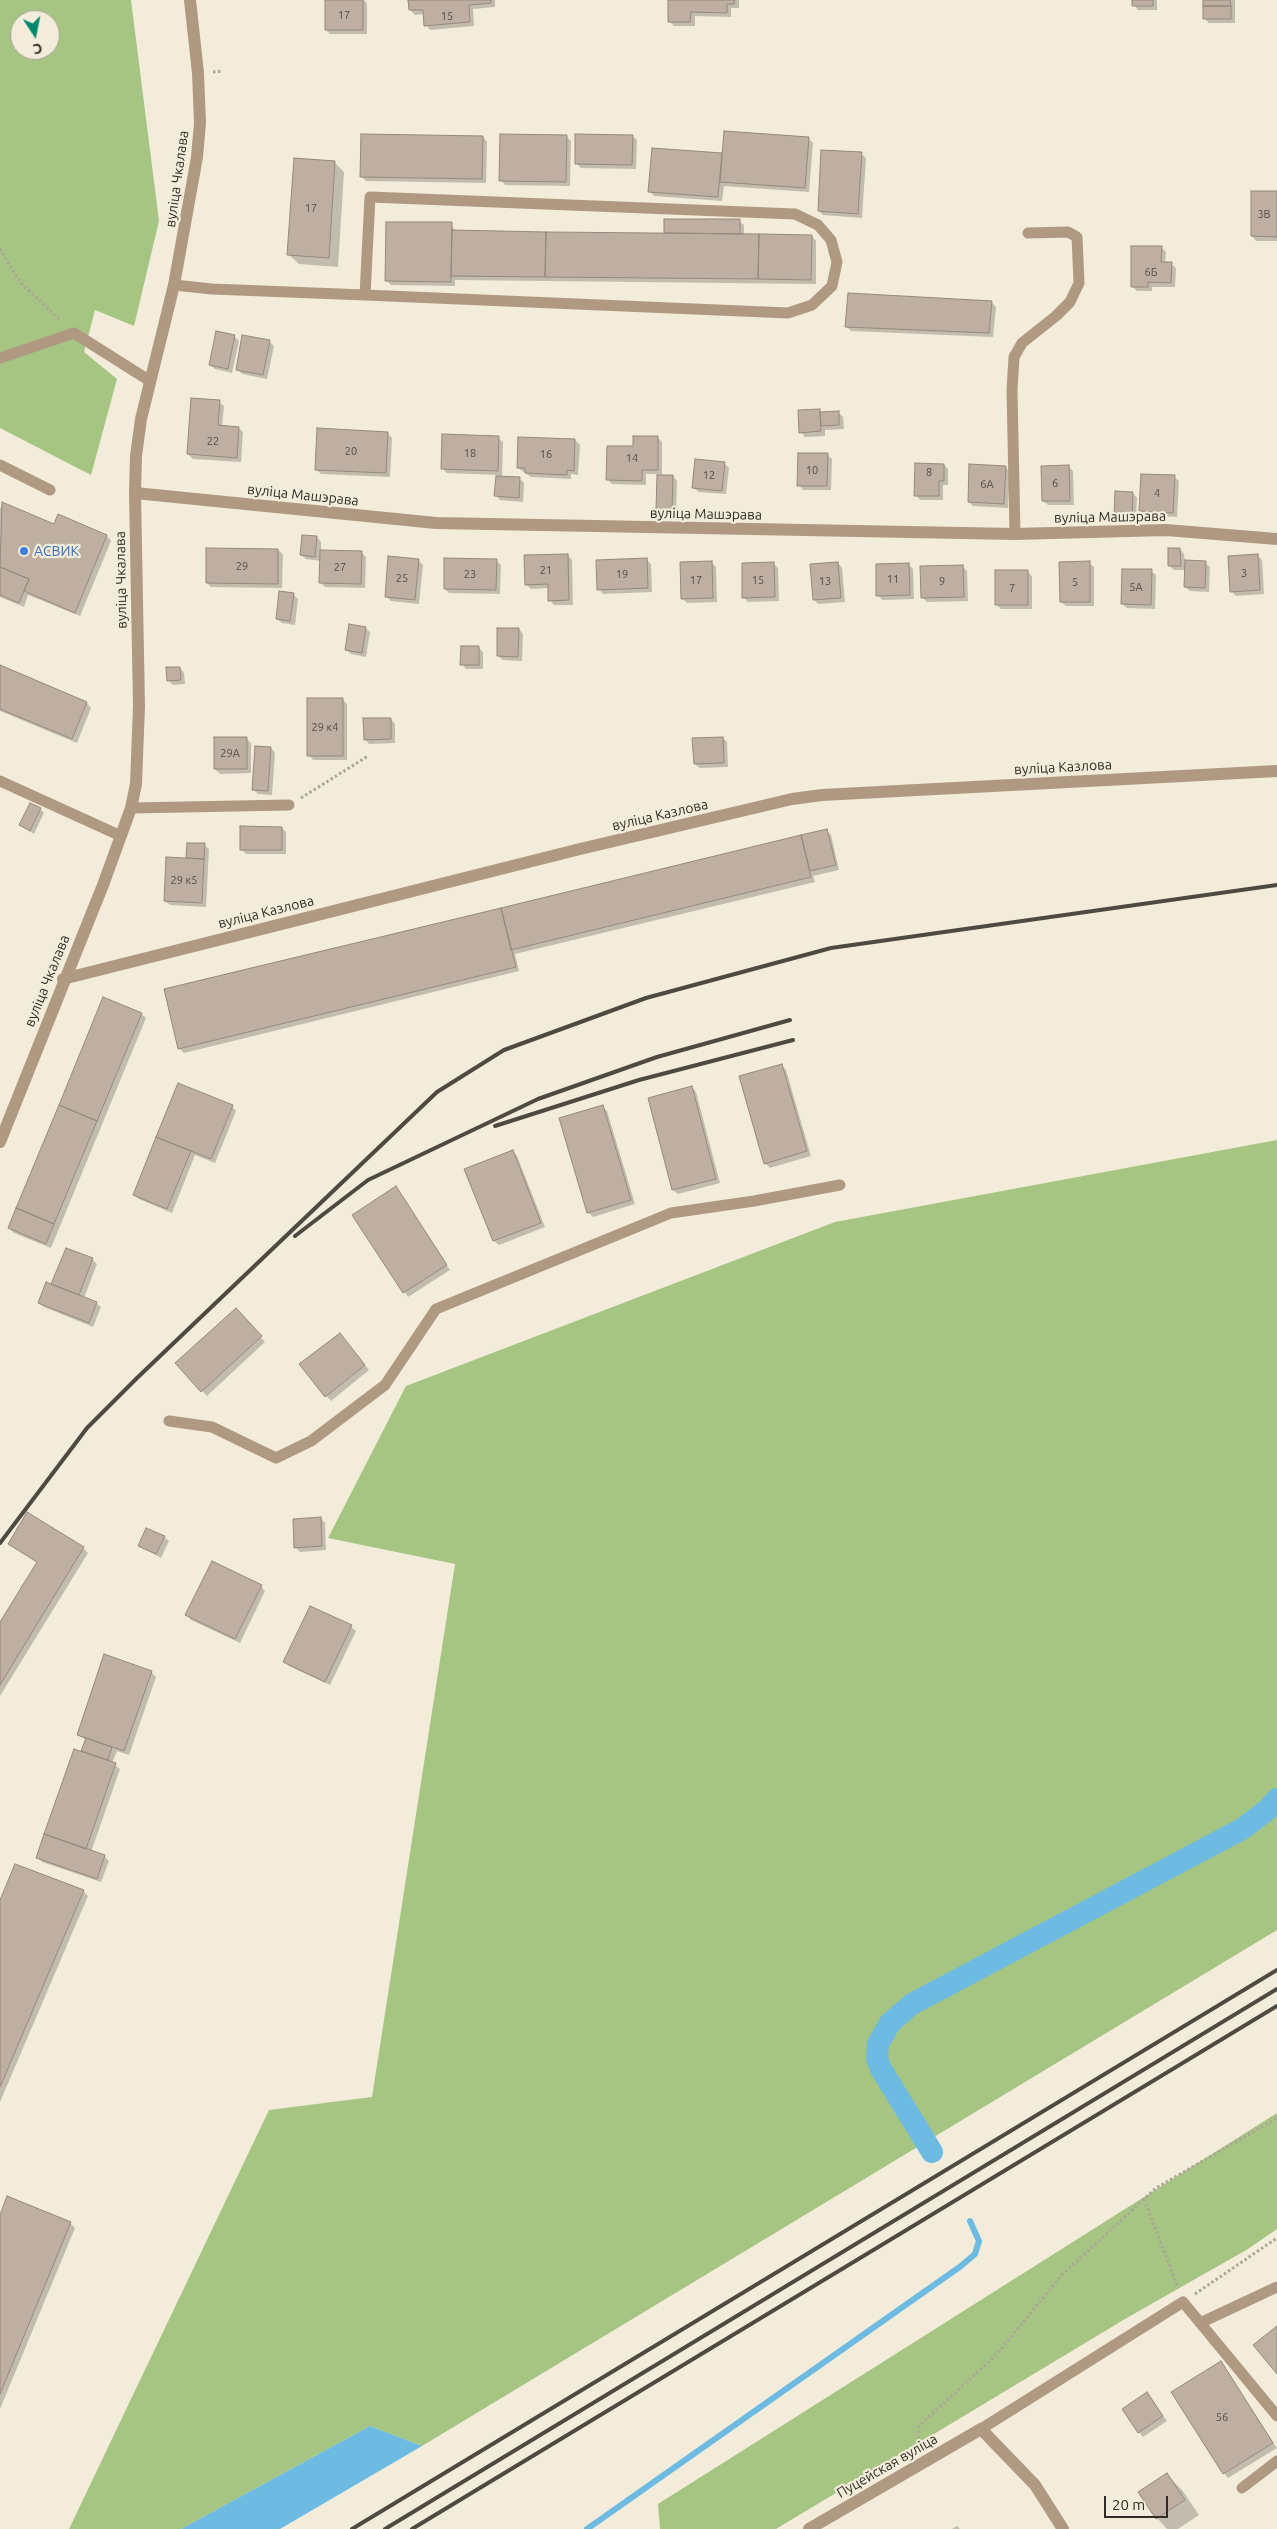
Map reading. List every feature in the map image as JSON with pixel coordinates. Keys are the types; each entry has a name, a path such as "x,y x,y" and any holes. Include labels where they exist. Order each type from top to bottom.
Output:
{"street":[{"name":"вуліца Чкалава","path":"0,1142 131,808 138,759 135,493 141,419 174,285 197,157 200,123 198,72 190,0"},
{"name":"вуліца Машэрава","path":"135,493 436,523 1015,534 1166,530 1277,538"},
{"name":"вуліца Казлова","path":"63,979 551,856 792,799 831,794 1277,771"},
{"name":"Пуцейская вуліца","path":"809,2529 981,2429"},
{"path":"981,2429 1035,2485 1063,2529"}],"lane":[{"path":"174,285 212,289 788,313 812,305 832,286 837,262 831,240 818,225 795,214 370,196 365,295"},
{"path":"1015,534 1012,390 1014,357 1022,343 1056,316 1070,302 1079,283 1077,237 1068,232 1028,233"},
{"path":"0,358 74,333 150,381"},
{"path":"0,466 50,490"},
{"path":"0,781 121,836"},
{"path":"131,808 289,805"},
{"path":"169,1421 212,1427 276,1458 310,1441 385,1385 436,1309 671,1212 754,1202 840,1185"},
{"path":"1200,2323 1277,2287"},
{"path":"981,2429 1183,2302 1277,2416"},
{"path":"1242,2488 1277,2461"}],"path":[{"path":"0,249 20,282 74,333"},
{"path":"289,805 368,756"},
{"path":"916,2466 919,2426 997,2354 1061,2276 1156,2188 1277,2118"},
{"path":"1144,2200 1183,2302 1277,2238"}],"green space":[{"path":"0,0 131,0 159,221 134,326 95,310 84,352 117,379 91,475 0,428"},
{"path":"1277,1140 1277,1930 422,2446 370,2426 181,2529 69,2529 269,2110 372,2097 455,1564 328,1538 406,1386 835,1222"},
{"path":"1277,2113 1277,2229 1248,2249 1125,2319 776,2529 660,2529 658,2504"}],"water":[{"path":"370,2426 422,2446 280,2529 181,2529"}],"building":[{"path":"325,0 363,0 363,30 325,30"},
{"path":"408,0 491,0 491,3 469,5 470,22 424,26 423,10 409,10"},
{"path":"668,0 735,0 734,4 727,4 727,13 691,12 690,22 668,22"},
{"path":"1132,0 1153,0 1153,6 1132,6"},
{"path":"1203,0 1230,0 1231,6 1203,6"},
{"path":"1203,6 1231,6 1231,19 1203,19"},
{"path":"724,131 809,137 805,188 720,182"},
{"path":"361,134 483,136 482,179 360,177"},
{"path":"500,134 567,135 566,182 499,181"},
{"path":"575,134 633,135 632,165 575,164"},
{"path":"652,148 722,153 718,197 648,192"},
{"path":"821,150 862,152 858,214 818,211"},
{"path":"294,158 335,161 329,258 287,255"},
{"path":"1251,191 1277,191 1277,237 1251,236"},
{"path":"664,219 740,219 740,234 664,233"},
{"path":"386,222 452,222 451,282 385,281"},
{"path":"452,230 546,232 545,277 451,276"},
{"path":"546,232 759,234 758,279 545,277"},
{"path":"759,234 812,235 811,280 758,279"},
{"path":"1131,246 1162,246 1161,262 1172,262 1171,283 1148,282 1148,287 1131,287"},
{"path":"848,293 992,301 989,333 845,327"},
{"path":"216,331 235,335 228,369 209,365"},
{"path":"242,335 270,340 263,375 236,370"},
{"path":"191,398 220,400 218,425 239,427 237,458 187,454"},
{"path":"820,409 821,431 799,433 798,410"},
{"path":"839,411 839,425 821,426 820,412"},
{"path":"317,428 388,432 386,473 315,470"},
{"path":"442,434 499,436 498,471 441,469"},
{"path":"633,436 658,436 658,470 642,470 642,481 606,480 607,446 633,446"},
{"path":"518,437 575,439 574,471 567,470 567,475 525,473 525,468 517,468"},
{"path":"798,453 828,453 827,486 797,486"},
{"path":"695,459 725,462 722,491 692,488"},
{"path":"915,463 944,464 944,481 939,481 939,496 914,496"},
{"path":"969,464 1006,466 1004,504 968,502"},
{"path":"1069,465 1070,501 1042,501 1041,466"},
{"path":"1141,474 1175,475 1173,513 1139,511"},
{"path":"657,475 673,475 672,510 656,509"},
{"path":"496,476 520,477 519,498 494,496"},
{"path":"1115,491 1133,492 1132,517 1114,516"},
{"path":"2,502 54,524 58,514 107,535 75,613 24,591 29,579 0,567"},
{"path":"302,535 317,536 315,557 300,555"},
{"path":"206,548 278,549 278,584 206,583"},
{"path":"1168,548 1180,548 1181,566 1168,566"},
{"path":"320,550 362,551 361,584 319,583"},
{"path":"568,554 569,600 548,601 548,584 525,585 524,555"},
{"path":"1258,554 1260,590 1230,592 1228,556"},
{"path":"388,556 419,559 415,600 385,597"},
{"path":"444,558 497,559 496,590 444,589"},
{"path":"647,558 648,588 597,590 596,560"},
{"path":"1185,560 1206,561 1205,588 1184,587"},
{"path":"712,561 713,598 681,599 680,562"},
{"path":"1090,561 1090,602 1060,602 1059,562"},
{"path":"774,562 775,597 742,598 742,563"},
{"path":"838,562 841,598 813,600 810,564"},
{"path":"909,563 910,595 876,596 876,564"},
{"path":"963,565 964,597 921,598 920,566"},
{"path":"0,567 29,579 19,603 0,595"},
{"path":"1122,569 1152,569 1151,605 1121,604"},
{"path":"995,570 1028,570 1028,605 995,605"},
{"path":"279,591 294,593 290,621 276,619"},
{"path":"349,624 366,627 362,653 345,650"},
{"path":"497,628 519,628 518,657 497,656"},
{"path":"461,646 479,646 479,665 460,665"},
{"path":"0,665 87,702 72,739 0,709"},
{"path":"166,667 180,667 181,680 167,681"},
{"path":"307,698 343,698 343,756 307,756"},
{"path":"363,718 391,718 391,739 364,740"},
{"path":"214,737 247,737 247,769 214,769"},
{"path":"723,737 724,763 694,764 692,738"},
{"path":"255,746 271,747 268,791 252,790"},
{"path":"30,803 41,808 30,831 19,825"},
{"path":"240,826 282,827 282,850 240,850"},
{"path":"827,829 836,865 810,871 801,835"},
{"path":"801,835 811,877 511,950 501,908"},
{"path":"187,843 205,843 204,859 186,858"},
{"path":"166,857 204,859 202,903 164,901"},
{"path":"501,908 516,967 178,1049 164,989"},
{"path":"103,997 142,1013 97,1121 59,1105"},
{"path":"782,1064 807,1151 764,1164 739,1076"},
{"path":"178,1083 233,1105 211,1159 156,1137"},
{"path":"692,1086 716,1179 672,1190 648,1098"},
{"path":"59,1105 97,1121 54,1224 16,1208"},
{"path":"603,1105 631,1200 587,1213 559,1118"},
{"path":"156,1137 191,1151 167,1209 133,1195"},
{"path":"513,1150 541,1223 493,1241 464,1169"},
{"path":"396,1186 447,1265 403,1293 352,1215"},
{"path":"16,1208 54,1224 46,1244 8,1228"},
{"path":"66,1248 93,1258 79,1295 51,1284"},
{"path":"46,1282 97,1302 89,1323 38,1303"},
{"path":"236,1308 262,1336 201,1392 175,1363"},
{"path":"340,1333 365,1365 325,1397 299,1364"},
{"path":"27,1512 84,1547 0,1685 0,1622 37,1562 8,1544"},
{"path":"321,1517 322,1546 294,1548 293,1519"},
{"path":"146,1528 165,1536 156,1554 138,1546"},
{"path":"212,1561 262,1585 235,1639 185,1615"},
{"path":"310,1606 352,1625 325,1682 283,1662"},
{"path":"104,1654 152,1671 124,1751 77,1735"},
{"path":"86,1738 112,1747 108,1760 81,1751"},
{"path":"74,1749 116,1763 86,1849 44,1834"},
{"path":"44,1834 105,1855 97,1879 36,1858"},
{"path":"15,1864 84,1890 0,2087 0,1900"},
{"path":"7,2196 71,2222 0,2394 0,2215"},
{"path":"1277,2326 1277,2374 1253,2345"},
{"path":"1221,2361 1273,2443 1223,2474 1171,2392"},
{"path":"1147,2392 1163,2416 1138,2433 1122,2409"},
{"path":"1167,2473 1185,2500 1156,2519 1138,2492"}],"waterway":[{"path":"932,2152 881,2069 877,2058 878,2044 890,2023 912,2004 1242,1829 1267,1810 1277,1799"},
{"path":"587,2529 961,2266 975,2254 979,2241 970,2221"}],"railway":[{"path":"0,1543 87,1428 137,1378 437,1092 504,1050 646,998 831,948 1277,885"},
{"path":"295,1236 368,1180 538,1099 657,1057 790,1020"},
{"path":"495,1126 639,1080 793,1040"},
{"path":"352,2529 1277,1970"},
{"path":"385,2529 1277,1989"},
{"path":"412,2529 1277,2006"}],"place":[{"name":"АСВИК","path":"24,551"}]}
